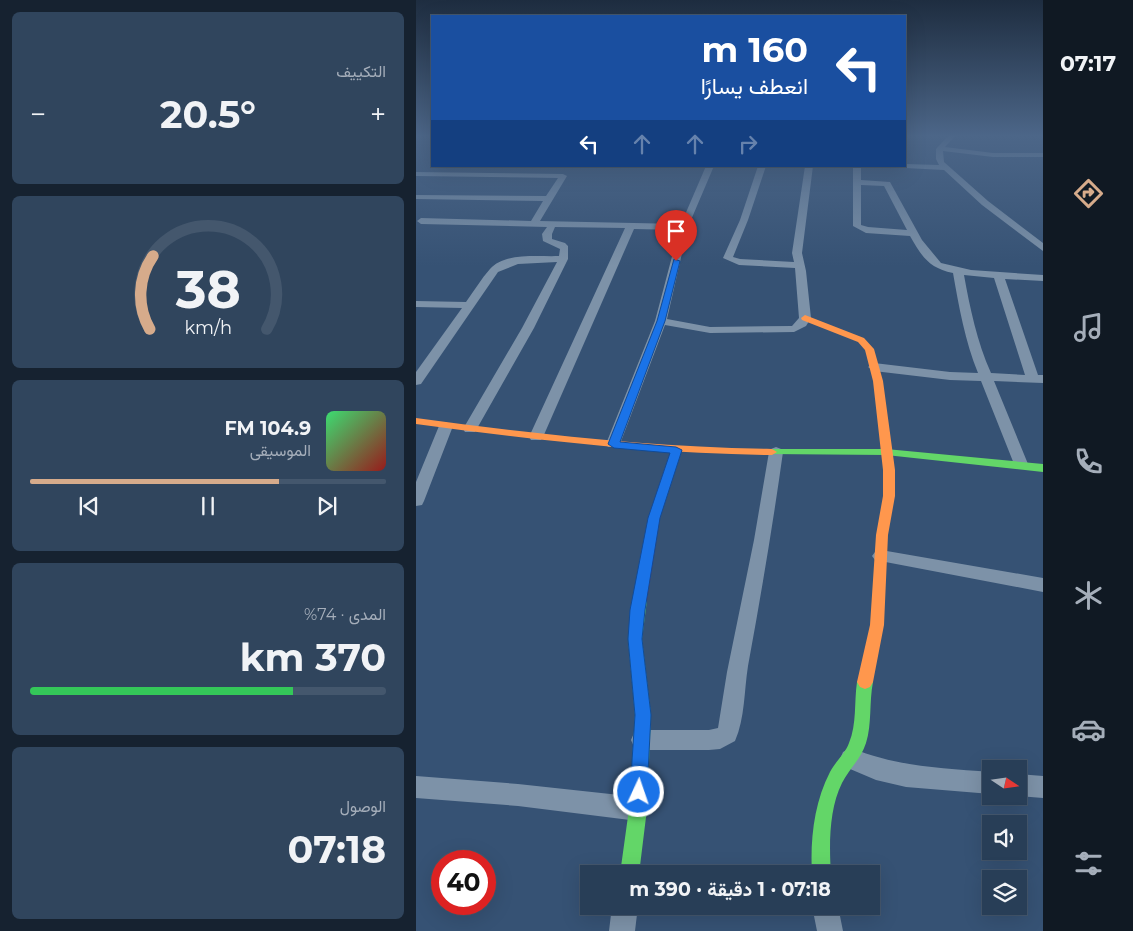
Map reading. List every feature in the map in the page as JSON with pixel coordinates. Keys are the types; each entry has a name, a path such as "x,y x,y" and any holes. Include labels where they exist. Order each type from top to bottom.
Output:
{"street":[{"path":"424,218 459,179"},
{"path":"534,223 561,179"},
{"path":"614,444 661,321 684,227 704,179"},
{"path":"758,179 744,220 728,258 738,262 799,265"},
{"path":"661,321 710,330 794,329 802,324 805,318 797,253 807,179"},
{"path":"959,179 985,203 1043,248"},
{"path":"913,233 866,230 858,226 858,182 887,184 913,233 932,262 938,267 958,271 1043,278"},
{"path":"416,197 449,191 549,199"},
{"path":"424,218 684,227"},
{"path":"470,429 528,328 563,260 565,248 562,245 548,241 547,234 553,223"},
{"path":"536,437 631,226"},
{"path":"416,380 472,305 494,270 501,265 531,260 563,260"},
{"path":"958,271 965,309 985,378 1021,464"},
{"path":"874,367 985,378 1038,379 998,274"},
{"path":"416,304 472,305"},
{"path":"805,318 860,340 869,349 878,381 889,470 889,496 882,535 877,625 864,685 859,739 851,759 835,778 827,806 820,857 821,865"},
{"path":"416,421 536,437 676,450 886,452 1021,464 1043,468"},
{"path":"416,501 446,426"},
{"path":"630,865 638,809 642,740 641,689 635,639 638,610 654,518 676,450"},
{"path":"642,740 709,740 720,739 727,734 776,452"},
{"path":"881,556 1043,585"},
{"path":"851,759 876,769 906,776 982,782"},
{"path":"1027,786 1043,787"},
{"path":"416,787 518,795 638,809"},
{"path":"622,931 624,915"},
{"path":"827,915 830,931"}],"traffic: fast":[{"path":"772,452 886,452 1043,468"},
{"path":"630,865 638,809 643,715 635,639 640,600"},
{"path":"822,865 822,839 827,800 835,779 857,746 865,682"}],"traffic: slow":[{"path":"805,318 861,340 869,349 878,381 889,470 889,496 882,535 877,625 865,682"},
{"path":"416,421 594,443 772,452"}],"traffic: jam":[{"path":"640,600 654,518 676,450"}],"route":[{"path":"639,792 643,715 641,681 635,639 638,610 654,518 676,450 614,444 661,321 676,261"}]}
